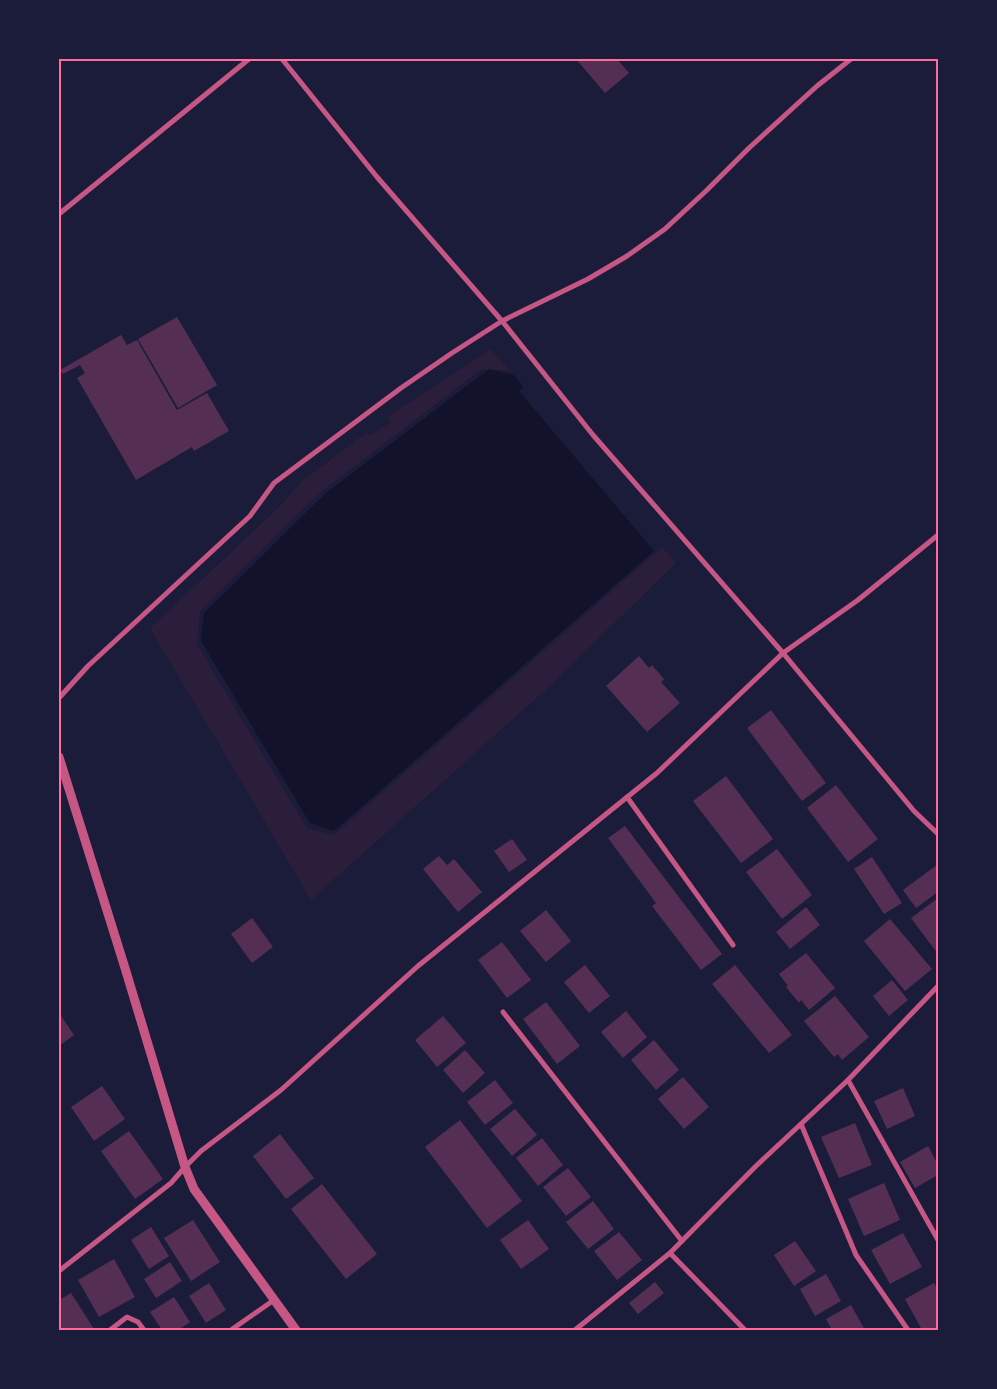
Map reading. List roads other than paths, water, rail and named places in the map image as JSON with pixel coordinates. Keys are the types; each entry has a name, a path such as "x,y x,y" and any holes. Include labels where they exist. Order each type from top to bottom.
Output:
{"street":[{"path":"59,214 249,59"},
{"path":"282,59 377,176 502,321 593,435 783,653 914,812 938,834"},
{"path":"59,698 88,666 250,516 274,483 401,388 502,321 588,279 627,256 665,229 817,86 851,59"},
{"path":"59,1271 171,1183 201,1151 281,1090 418,966 657,773 783,653 858,600 938,535"},
{"path":"59,757 125,968 184,1167 194,1189 296,1330"},
{"path":"626,798 732,945"},
{"path":"575,1330 670,1253 756,1166 848,1080 938,986"},
{"path":"503,1012 682,1241"},
{"path":"848,1080 938,1240"},
{"path":"801,1124 856,1255 908,1330"},
{"path":"670,1253 744,1330"},
{"path":"231,1330 274,1300"},
{"path":"110,1330 127,1317 138,1322 144,1330"}]}
